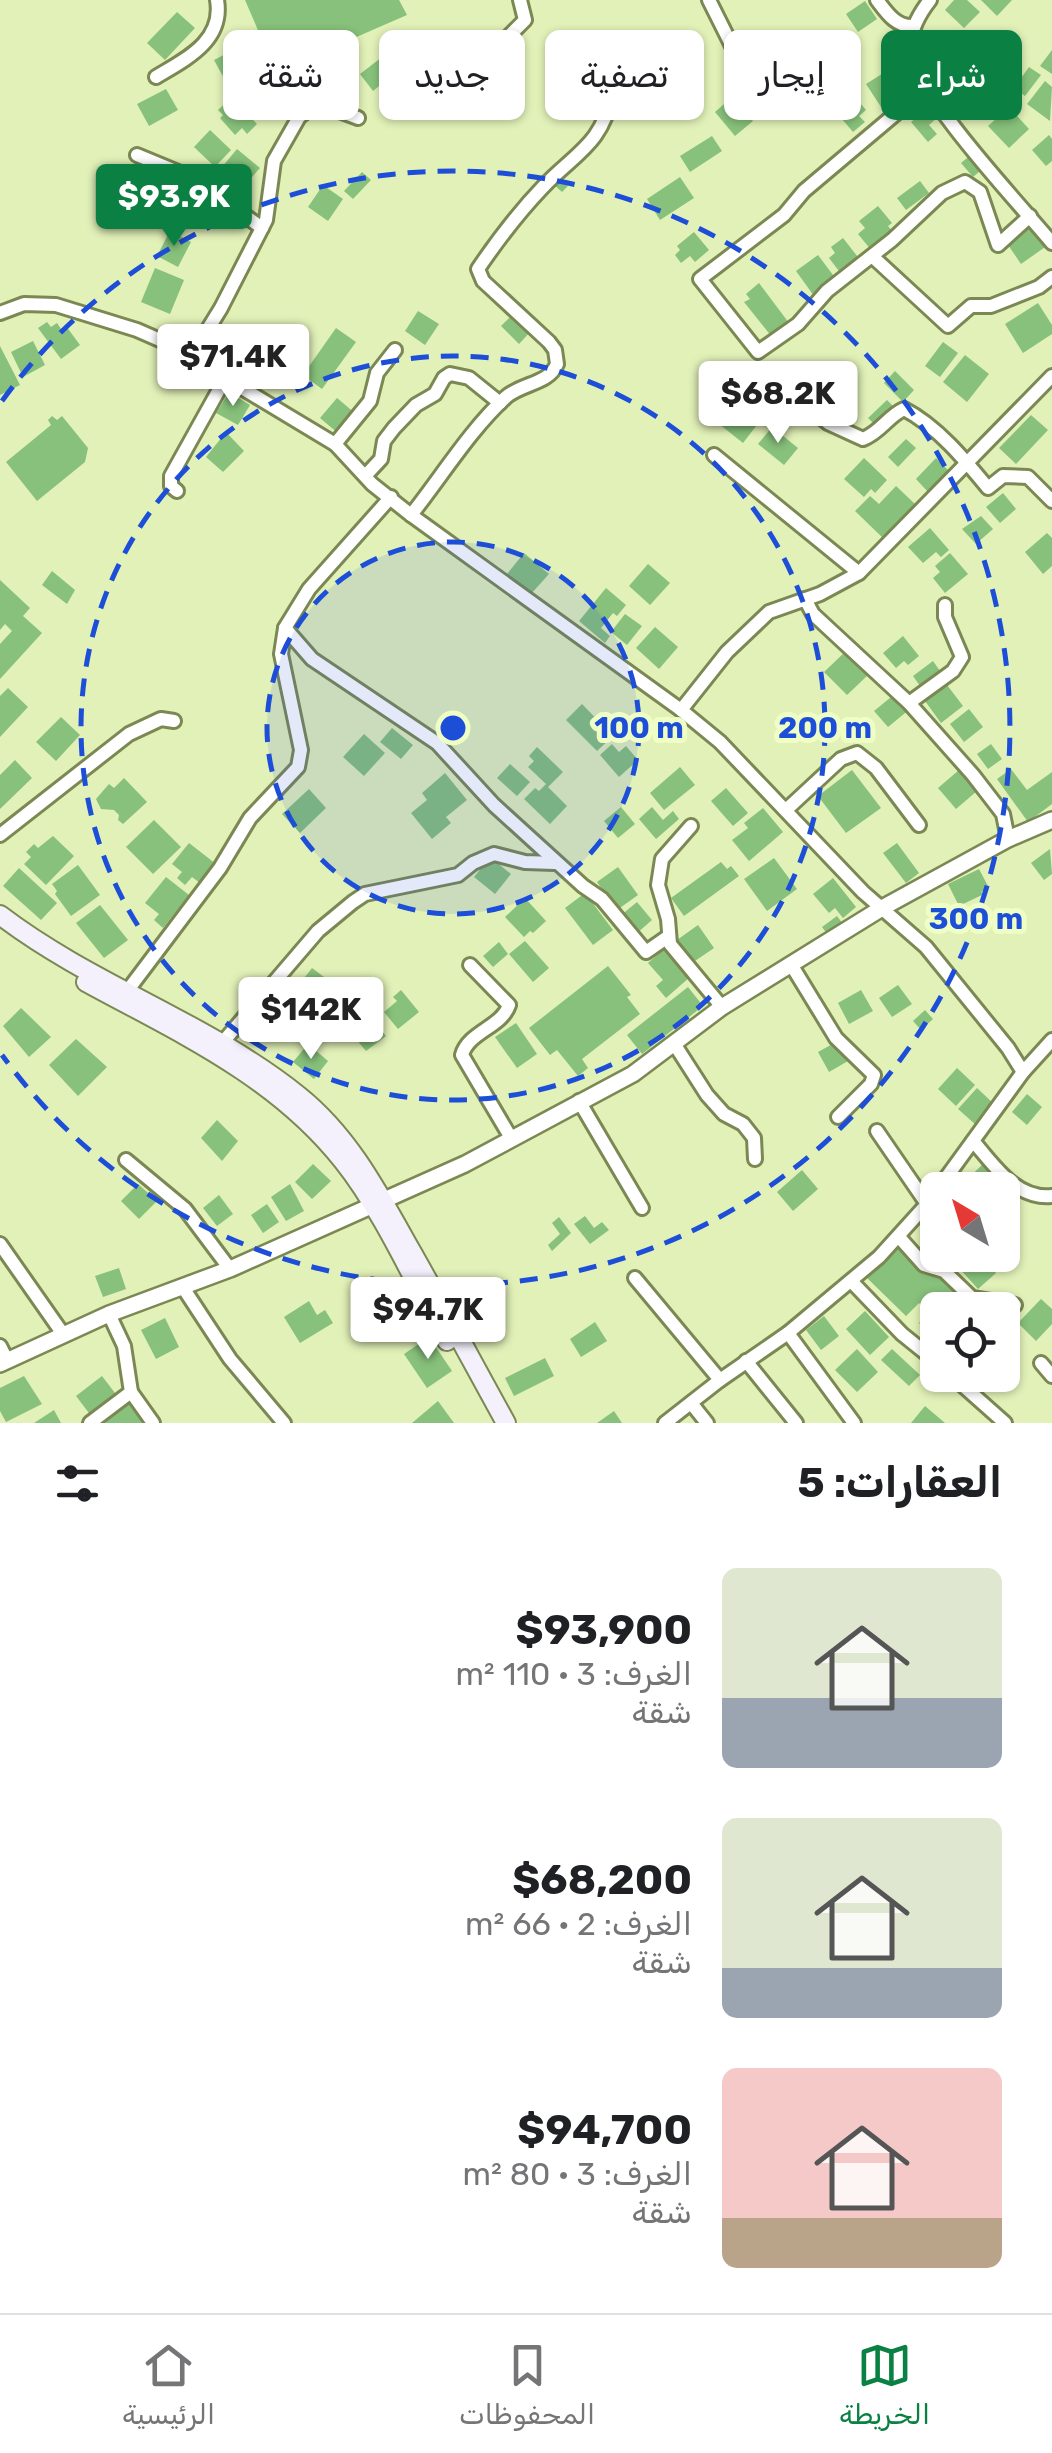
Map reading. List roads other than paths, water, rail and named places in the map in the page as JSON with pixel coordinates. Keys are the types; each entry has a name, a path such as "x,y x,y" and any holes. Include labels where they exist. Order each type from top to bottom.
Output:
{"main road":[{"path":"0,914 39,942 223,1042 317,1112 360,1162 377,1204 492,1423"},
{"path":"0,930 52,964 180,1031 277,1094 332,1148 377,1204 506,1423"}],"street":[{"path":"156,76 204,45 216,24 217,0"},
{"path":"515,30 525,20 520,0"},
{"path":"709,0 724,30"},
{"path":"877,0 896,22 914,26"},
{"path":"913,30 930,0"},
{"path":"192,355 262,228 272,197 274,161 297,120"},
{"path":"411,515 500,403 519,387 548,378 554,371 558,357 548,342 483,281 478,268 541,189 588,148 604,120"},
{"path":"887,120 804,191 784,215 700,278 758,352 798,324 827,292 942,193 965,182 980,192 998,245 1030,216"},
{"path":"951,120 1052,242"},
{"path":"136,155 195,178 262,228"},
{"path":"872,256 948,326 971,306 992,306 1039,287 1052,277"},
{"path":"0,313 24,304 56,305 137,330 192,355 335,444 372,484 411,515 720,742 882,908 926,947 1024,1072"},
{"path":"335,444 370,400 376,373 395,350"},
{"path":"366,475 381,459 384,440 416,405 436,394 439,384 450,374 468,378 500,403"},
{"path":"681,710 754,624 779,606 838,586 859,573 1052,376"},
{"path":"177,490 171,486 171,476 226,377"},
{"path":"810,408 828,423 863,438 877,433 904,409 917,416 967,462 988,488 1002,476 1028,477 1052,501"},
{"path":"714,456 859,573"},
{"path":"128,990 220,868 243,827 298,767 301,750 281,654 285,628 309,589 391,497"},
{"path":"804,599 813,614 908,703 1003,814 1008,840"},
{"path":"908,703 953,671 962,656 945,617 945,605"},
{"path":"285,628 312,658 437,743 494,805 602,900 646,952 668,936"},
{"path":"0,834 129,734 161,719 174,722"},
{"path":"786,810 841,759 856,753 876,768 919,824"},
{"path":"2,1356 230,1269 465,1164 632,1074 722,1007 882,908 1052,820"},
{"path":"691,826 662,859 658,885 668,919 670,944 722,1007"},
{"path":"223,1042 318,931 365,894 447,879 494,854 524,862 558,864"},
{"path":"470,965 509,1006 506,1014 466,1044 462,1054 511,1138"},
{"path":"792,966 836,1038 874,1075 871,1084 838,1116"},
{"path":"950,1172 1052,1040"},
{"path":"674,1045 707,1095 724,1114 744,1124 754,1138 755,1158"},
{"path":"580,1101 642,1208"},
{"path":"877,1130 920,1192"},
{"path":"972,1141 1018,1189 1032,1195 1052,1196"},
{"path":"126,1160 185,1209 230,1269"},
{"path":"665,1423 852,1282 920,1213"},
{"path":"899,1237 924,1265 944,1270 966,1292"},
{"path":"0,1244 63,1334"},
{"path":"635,1278 676,1332 720,1380"},
{"path":"852,1282 920,1348"},
{"path":"184,1288 230,1359 284,1423"},
{"path":"109,1314 124,1346 131,1392 153,1423"},
{"path":"788,1333 854,1423"},
{"path":"746,1360 796,1423"},
{"path":"1041,1363 1052,1376"},
{"path":"90,1423 131,1392"},
{"path":"971,1392 1006,1423"},
{"path":"692,1403 706,1423"}]}
